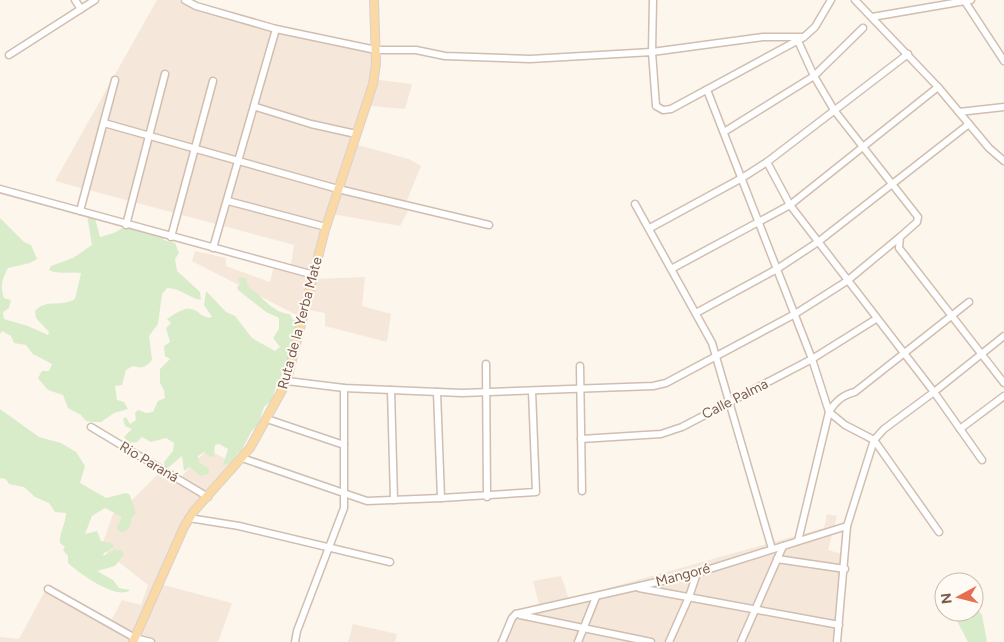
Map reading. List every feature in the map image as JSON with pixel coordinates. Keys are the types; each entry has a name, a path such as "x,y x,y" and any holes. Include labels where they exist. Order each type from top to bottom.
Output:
{"main road":[{"name":"Ruta de la Yerba Mate","path":"134,640 178,538 189,518 242,458 267,418 287,380 326,228 373,84 376,50 374,0"}],"street":[{"path":"75,0 81,9"},
{"path":"9,55 95,0"},
{"path":"185,0 196,6 276,29 376,50 416,50 445,56 530,60 652,52 762,37 801,39"},
{"path":"653,0 652,52 656,106 663,110 671,109 801,39 815,27 831,0"},
{"path":"855,0 908,54 989,148 1004,161"},
{"path":"872,17 967,0 1004,61"},
{"path":"724,132 814,76 863,28"},
{"path":"214,248 256,108 276,29"},
{"path":"287,380 344,388 438,392 532,391 653,386 666,382 795,314 847,281 917,222 918,217 834,110 814,76 801,39"},
{"path":"650,228 742,178 767,162 908,54"},
{"path":"126,225 165,74"},
{"path":"80,211 115,80"},
{"path":"171,237 213,81"},
{"path":"673,268 790,205 938,87"},
{"path":"707,90 812,359 828,412 845,426 874,440 938,532"},
{"path":"959,112 1004,107"},
{"path":"256,108 311,124 356,134"},
{"path":"104,124 196,147 338,189 489,225"},
{"path":"696,313 777,269 818,242 970,124"},
{"path":"767,162 790,205 934,392 982,460"},
{"path":"0,190 314,275"},
{"path":"228,201 326,228"},
{"path":"635,204 673,268 712,343 772,549"},
{"path":"900,237 898,242 901,251 953,314 1004,383"},
{"path":"798,541 828,412 835,402 846,394 855,392 969,302"},
{"name":"Calle Palma","path":"581,439 661,434 682,427 812,359 876,319"},
{"path":"837,642 845,569 847,526 874,440 884,429 1004,336"},
{"path":"486,364 487,496"},
{"path":"580,366 582,491"},
{"path":"295,642 297,631 344,508 344,388"},
{"path":"391,390 394,500"},
{"path":"242,458 367,501 536,492 532,391"},
{"path":"438,392 441,498"},
{"path":"960,429 1004,396"},
{"path":"267,418 344,445"},
{"name":"Rio Paraná","path":"91,427 208,496"},
{"path":"189,518 239,526 390,562"},
{"name":"Mangoré","path":"516,614 697,573 847,526"},
{"path":"741,642 782,546"},
{"path":"777,559 845,569"},
{"path":"669,642 689,597 697,573"},
{"path":"637,588 839,625"},
{"path":"48,589 134,640 151,642"},
{"path":"578,642 596,597"},
{"path":"502,642 512,618 516,614 651,642"}],"shaded area":[{"path":"157,0 178,0 199,11 284,35 372,52 371,79 412,84 405,109 371,106 358,145 409,159 421,166 405,205 410,207 400,226 332,214 316,279 365,277 362,306 391,314 387,342 325,326 325,313 309,310 306,320 192,261 195,251 226,258 226,266 270,282 274,266 290,271 294,245 55,181"},
{"path":"208,449 240,467 194,515 163,585 232,603 218,642 0,642 0,637 19,639 47,587 111,621 122,600 141,605 148,585 101,548 119,497 131,501 159,473 176,482"},
{"path":"827,514 837,516 828,550 849,556 840,642 497,642 511,613 539,604 533,581 561,576 569,599 824,528"},
{"path":"353,624 397,634 395,642 348,642"}],"green space":[{"path":"93,211 100,237 114,233 126,226 161,233 164,240 175,243 179,253 175,259 177,271 200,292 201,300 172,288 167,288 162,294 158,324 149,336 152,360 144,367 133,366 126,370 122,385 115,386 117,400 124,402 128,409 114,413 101,422 86,421 81,415 68,408 63,395 48,390 38,378 42,371 49,371 52,364 33,354 26,345 14,343 11,336 2,331 0,334 0,218 24,242 31,245 37,259 30,263 8,268 3,279 2,290 4,298 11,300 9,308 3,312 4,319 28,326 48,335 49,332 36,318 35,311 44,305 64,303 75,299 81,273 49,270 51,266 73,258 92,245 87,215"},
{"path":"239,277 246,278 249,287 272,307 290,314 293,320 299,318 285,377 276,387 271,401 264,407 258,425 251,432 241,452 238,453 231,463 223,465 228,449 219,444 215,445 214,456 210,457 204,452 198,456 199,463 209,468 208,474 200,476 190,467 184,471 182,456 165,468 164,462 173,451 174,443 166,438 151,442 142,437 137,442 129,443 124,437 132,429 125,426 123,419 126,417 130,424 136,420 135,413 138,410 146,413 153,412 158,401 165,398 164,390 160,383 160,369 170,359 165,356 164,346 170,342 166,328 171,323 167,319 185,309 195,310 203,316 212,317 204,305 206,291 226,312 235,316 252,338 275,351 280,347 273,338 279,329 279,318 266,312 238,290 237,287 241,284 238,280"},
{"path":"0,409 39,437 61,443 76,452 85,466 80,483 106,498 126,493 130,495 136,513 131,519 128,530 121,532 118,530 117,527 122,517 105,508 92,516 85,534 97,531 101,541 112,543 114,547 104,553 103,556 115,549 122,551 124,554 115,566 97,571 113,580 119,588 130,590 116,592 108,589 89,579 68,563 68,556 63,550 65,547 60,543 66,513 55,512 49,503 35,497 24,487 9,484 6,479 0,478"},
{"path":"958,622 983,622 987,642 968,642"}]}
